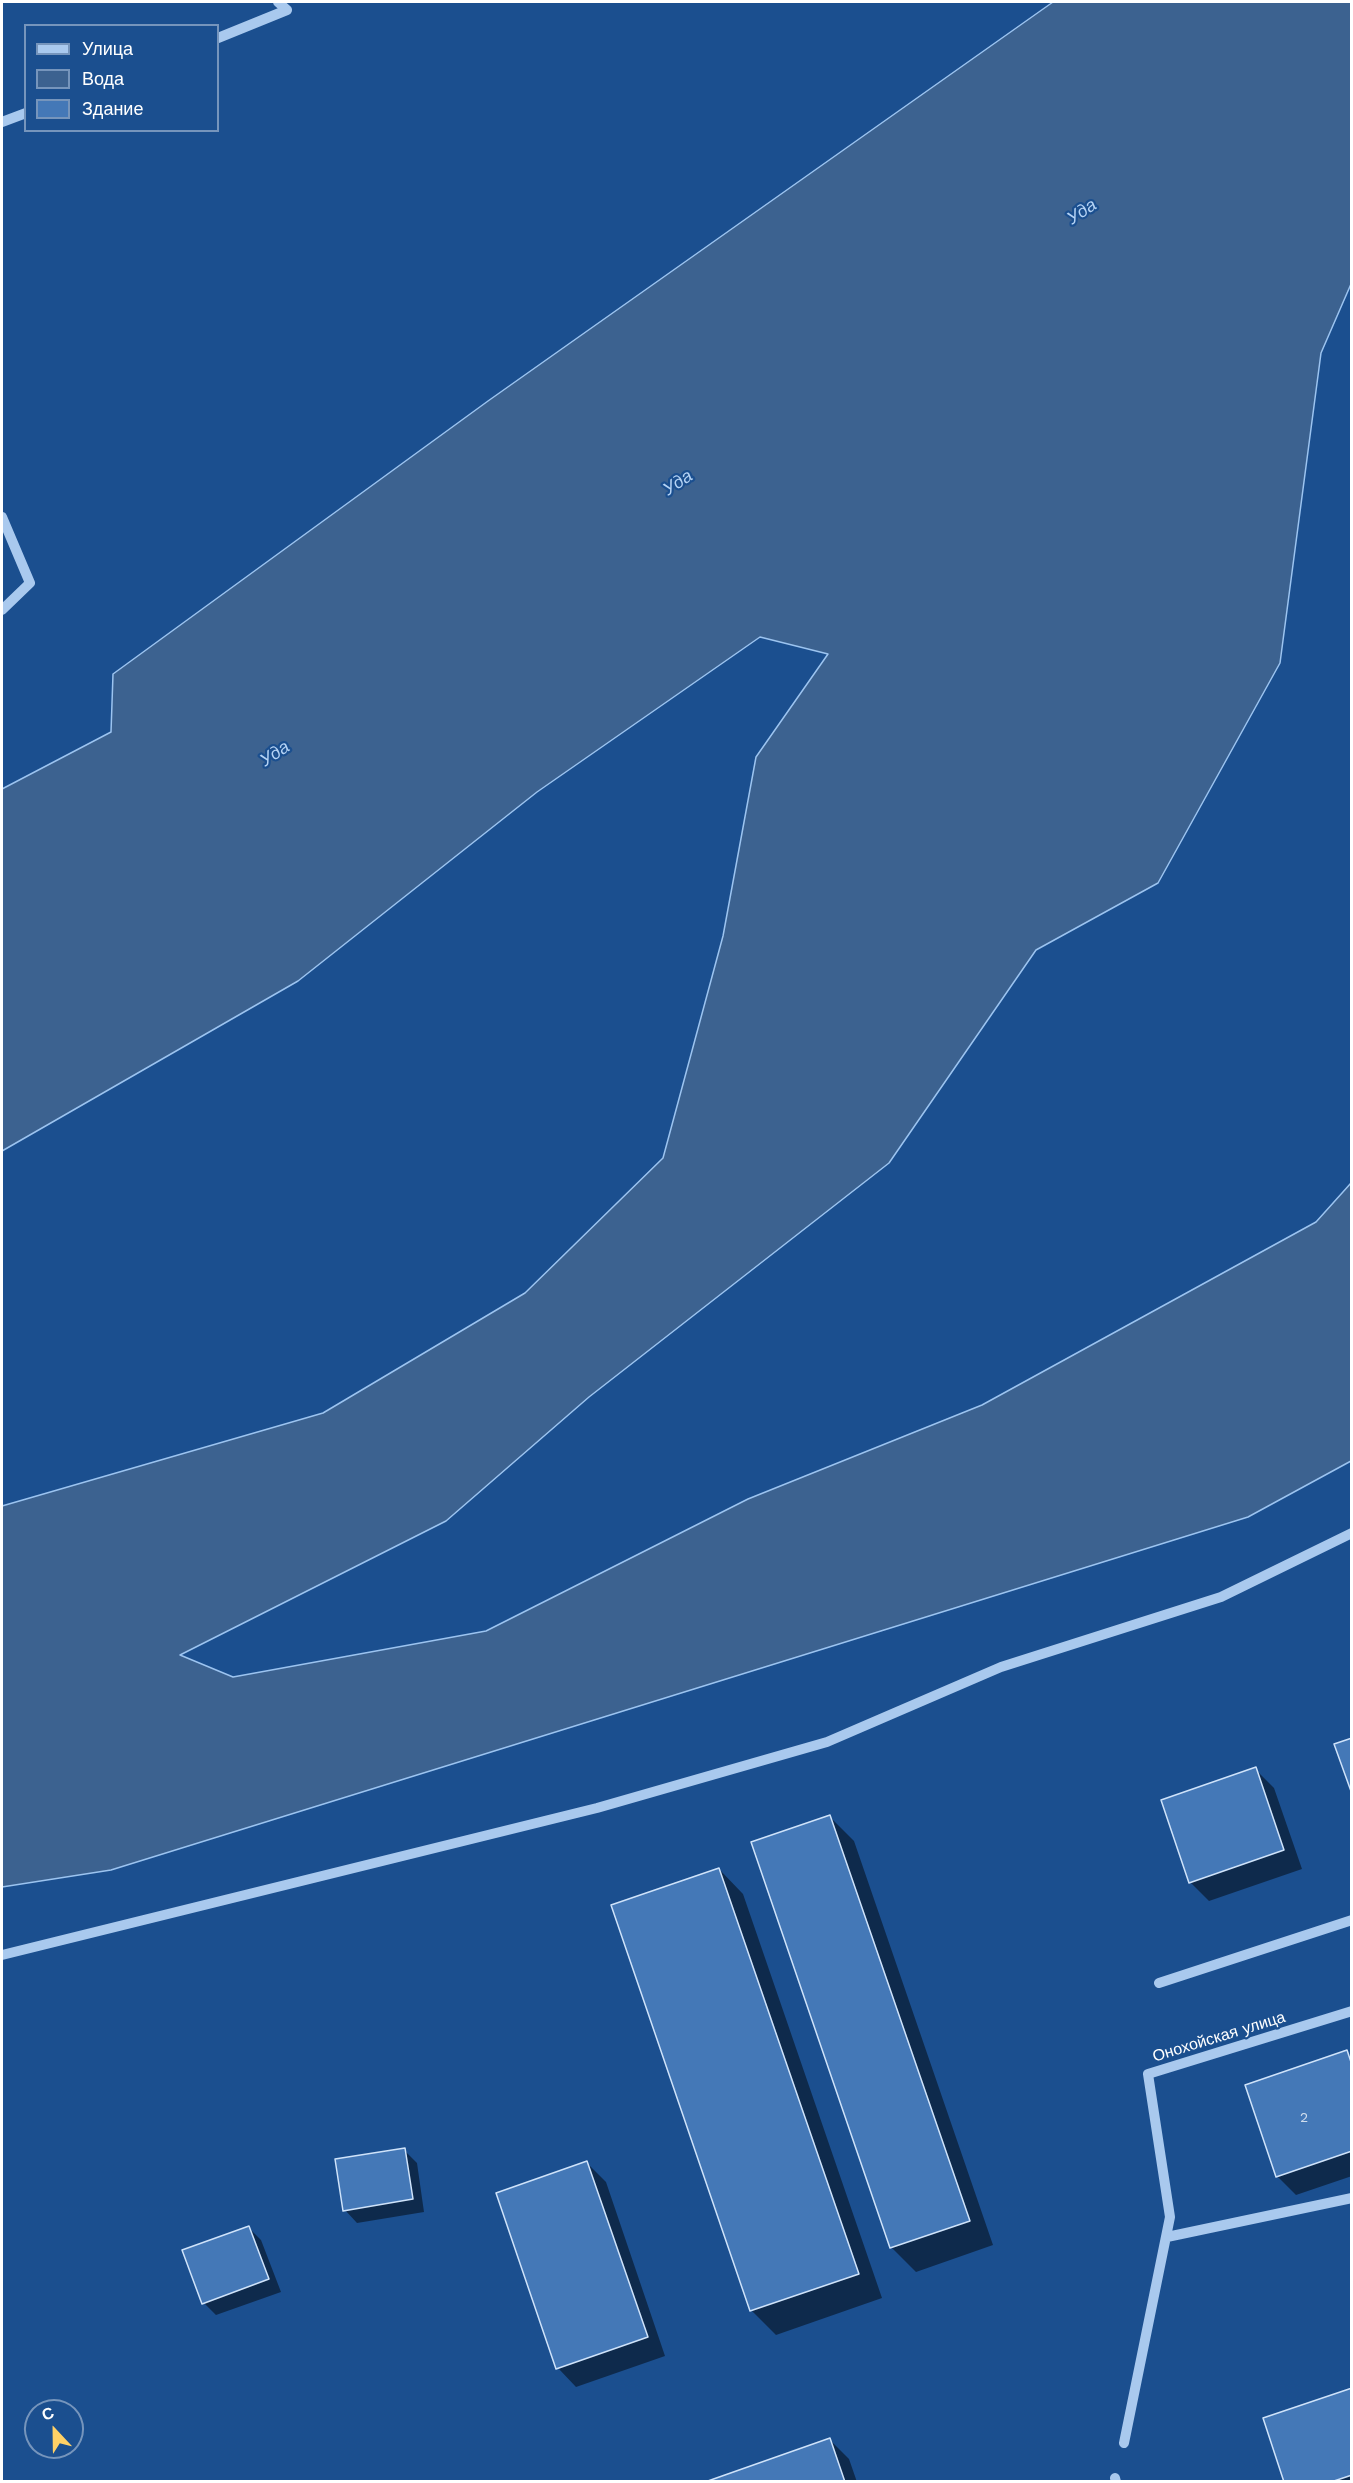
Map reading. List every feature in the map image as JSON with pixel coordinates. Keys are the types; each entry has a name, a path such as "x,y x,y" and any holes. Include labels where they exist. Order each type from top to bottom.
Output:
{"street":[{"path":"219,39 287,10 278,2"},
{"path":"2,122 24,114"},
{"path":"2,517 30,583 2,610"},
{"path":"2,1955 597,1808 827,1742 1001,1667 1221,1597 1352,1533"},
{"path":"1159,1983 1352,1920"},
{"name":"Онохойская улица","path":"1124,2443 1170,2217 1148,2074 1352,2011"},
{"path":"1167,2237 1352,2198"}],"water":[{"name":"Уда","path":"1053,2 1351,2 1351,284 1321,353 1280,663 1158,883 1036,950 889,1163 589,1397 446,1521 180,1655 233,1677 486,1631 748,1499 982,1405 1316,1222 1351,1183 1351,1461 1248,1517 111,1870 2,1887 2,1506 323,1413 525,1293 663,1158 723,936 756,757 828,654 760,637 537,792 298,981 2,1151 2,789 111,732 113,674 488,401"}],"building":[{"path":"1352,1738 1352,1794 1334,1744"},
{"path":"1256,1767 1284,1850 1189,1883 1161,1800"},
{"path":"830,1815 970,2221 890,2248 751,1842"},
{"path":"719,1868 859,2274 750,2311 611,1905"},
{"path":"1347,2050 1352,2065 1352,2151 1276,2177 1245,2085"},
{"path":"405,2148 413,2199 343,2211 335,2159"},
{"path":"587,2161 648,2337 556,2369 496,2193"},
{"path":"249,2226 269,2279 202,2304 182,2250"},
{"path":"1352,2388 1352,2475 1331,2482 1284,2482 1263,2418"},
{"path":"830,2438 845,2482 705,2482"}]}
